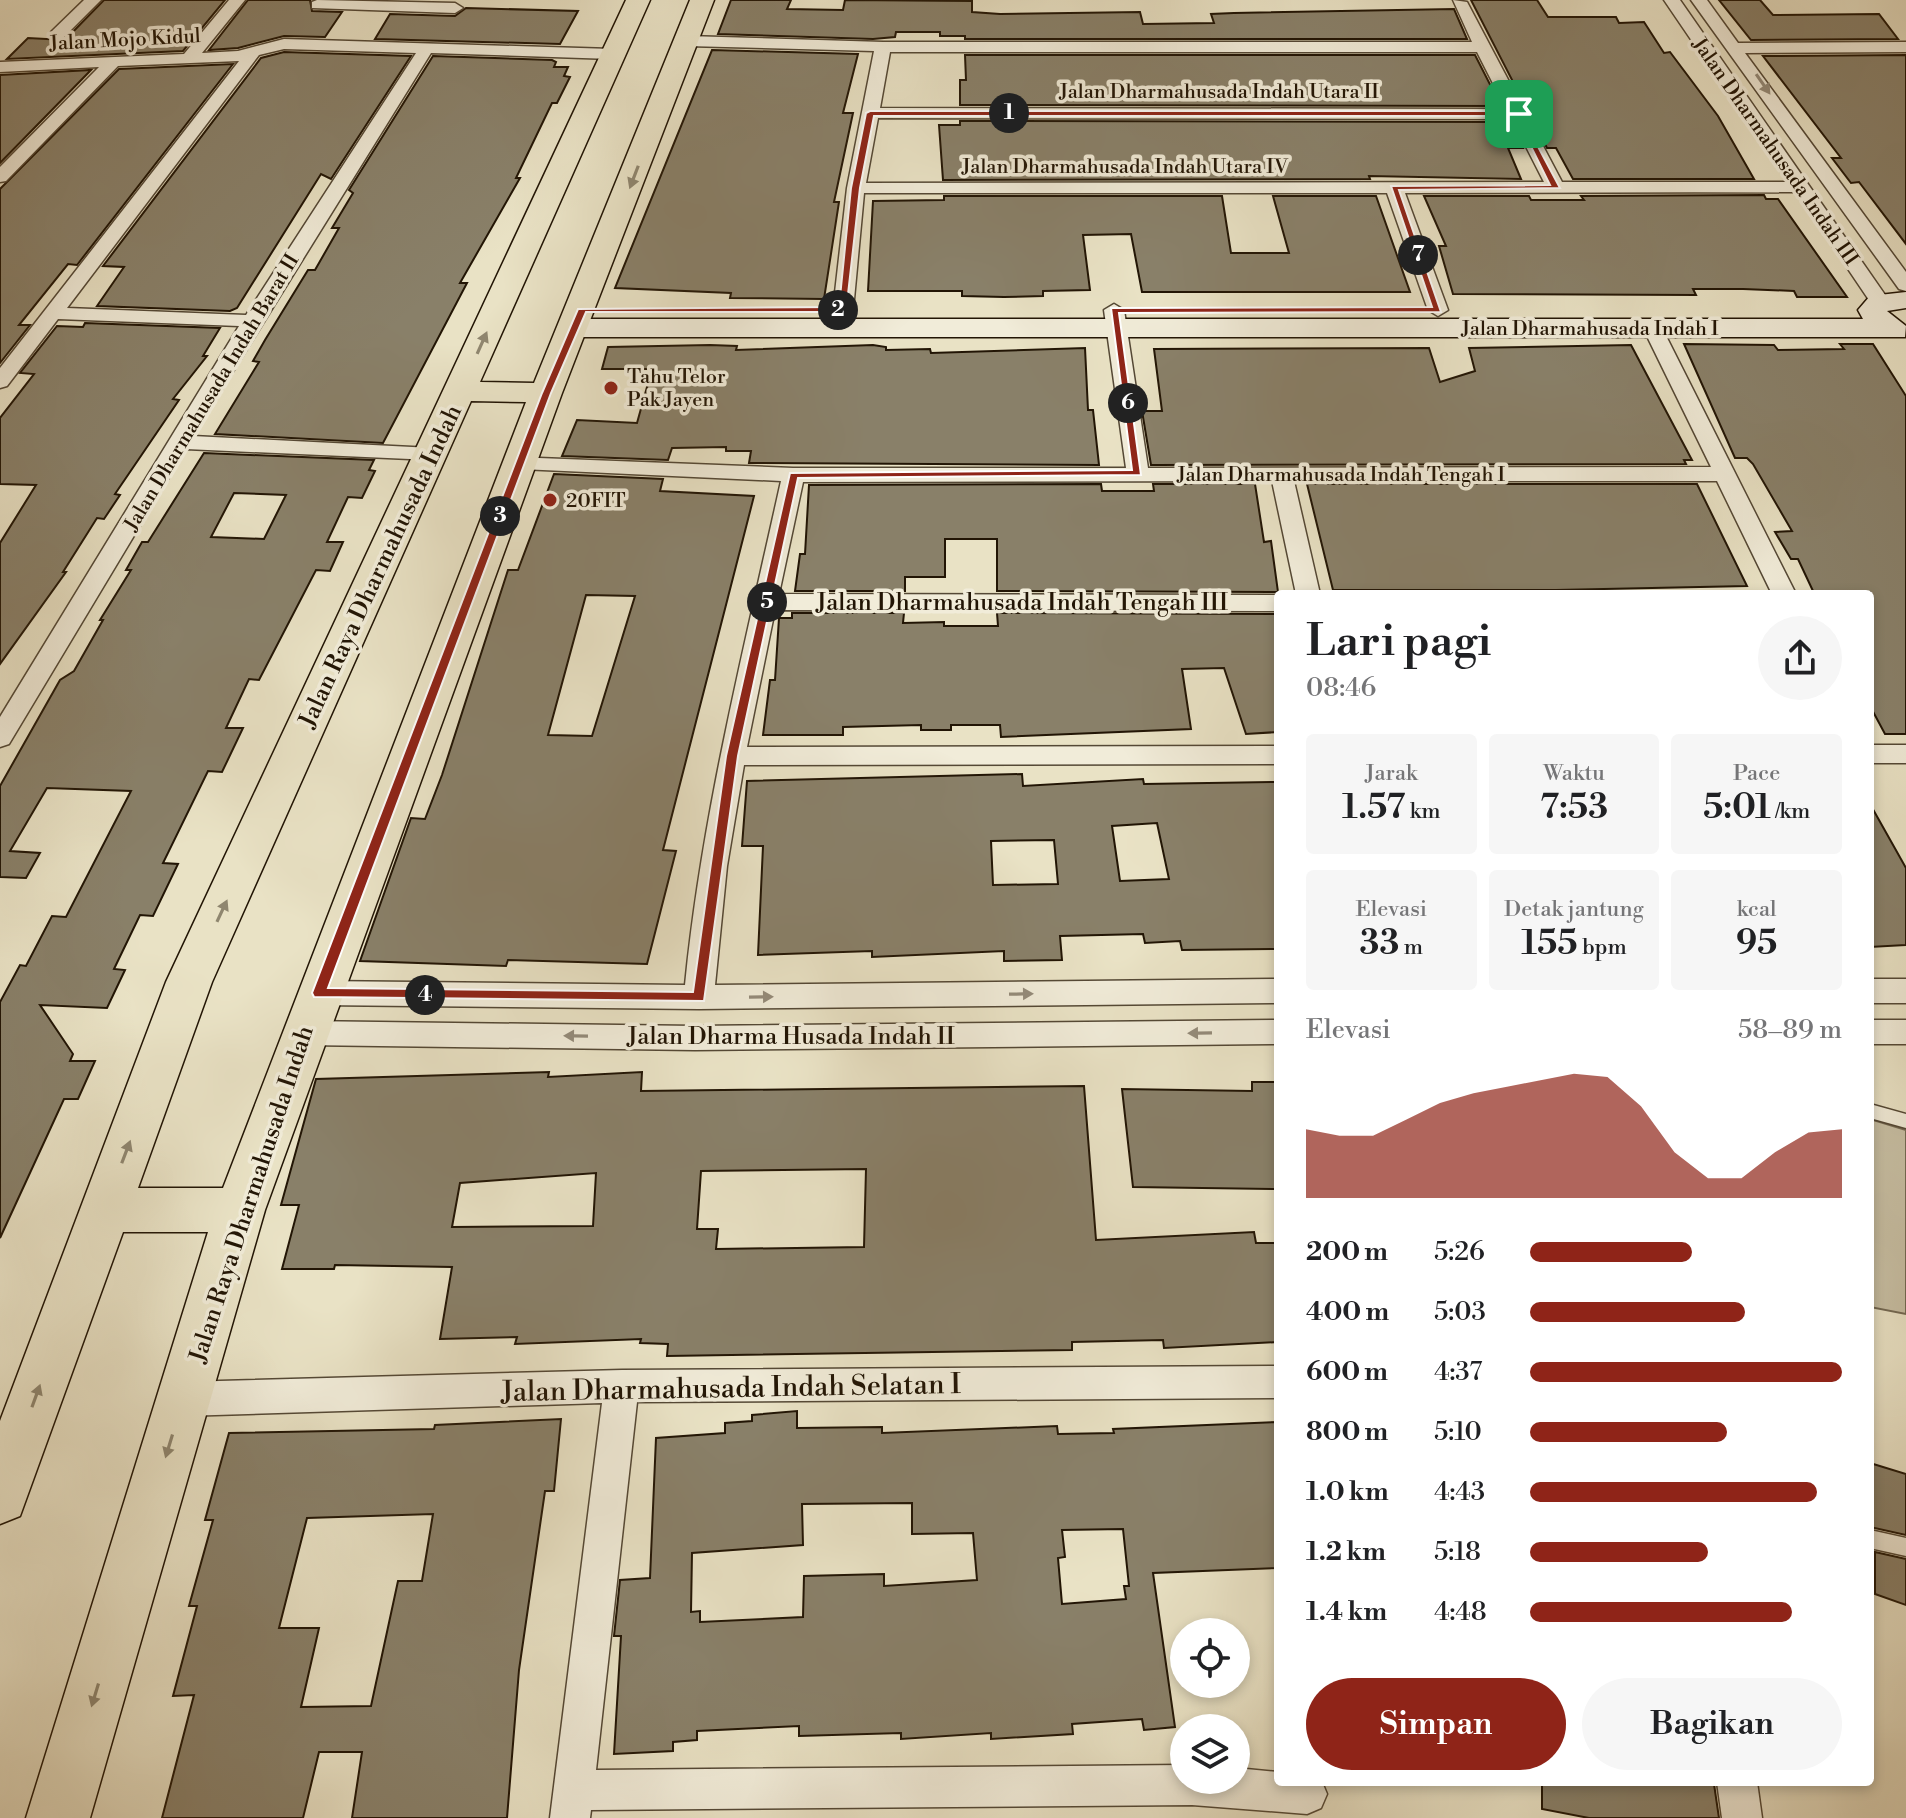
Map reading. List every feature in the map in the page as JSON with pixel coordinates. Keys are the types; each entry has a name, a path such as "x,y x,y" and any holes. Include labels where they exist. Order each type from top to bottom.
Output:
{"main road":[{"name":"Jalan Raya Dharmahusada Indah","path":"58,1818 240,1210 546,393 578,319 623,113 612,54 638,0"},
{"name":"Jalan Raya Dharmahusada Indah","path":"0,1496 189,982 460,391 623,113 687,41 702,0"},
{"name":"Jalan Dharmahusada Indah I","path":"578,319 843,310 1116,319 1653,328 1894,322"},
{"name":"Jalan Dharmahusada Indah I","path":"578,319 1116,319 1438,310 1894,322"},
{"path":"460,391 546,393"},
{"path":"104,1210 240,1210"}],"street":[{"path":"57,35 93,0"},
{"path":"189,58 237,0"},
{"name":"Jalan Dharmahusada Indah III","path":"1672,0 1894,322"},
{"name":"Jalan Dharmahusada Indah III","path":"1699,0 1737,48 1906,285"},
{"path":"1459,2 1556,188"},
{"path":"317,5 380,18 455,8"},
{"path":"360,47 380,18"},
{"path":"687,41 883,47 1484,47"},
{"name":"Jalan Mojo Kidul","path":"0,67 252,54 284,44 612,54"},
{"path":"843,310 856,188 883,47"},
{"path":"1737,48 1906,47"},
{"name":"Jalan Dharmahusada Indah Barat II","path":"0,738 252,321 426,49"},
{"path":"0,382 252,54"},
{"path":"0,177 114,61"},
{"name":"Jalan Dharmahusada Indah Utara II","path":"870,113 1519,114"},
{"name":"Jalan Dharmahusada Indah Utara IV","path":"856,188 1800,187"},
{"path":"1394,188 1438,310"},
{"path":"53,313 252,321"},
{"path":"1116,319 1138,473"},
{"path":"1653,328 1782,590"},
{"path":"180,442 432,454"},
{"name":"Jalan Dharmahusada Indah Tengah I","path":"521,462 793,475 1726,474"},
{"path":"1281,474 1307,590"},
{"path":"699,997 732,756 793,475"},
{"name":"Jalan Dharmahusada Indah Tengah III","path":"767,602 1274,603"},
{"path":"1874,754 1906,754"},
{"path":"732,756 1274,755"},
{"name":"Jalan Dharma Husada Indah II","path":"312,1013 699,997 1274,991"},
{"path":"1874,991 1906,991"},
{"name":"Jalan Dharma Husada Indah II","path":"312,1013 711,1038 1274,1032"},
{"path":"1874,1032 1906,1032"},
{"name":"Jalan Dharmahusada Indah Selatan I","path":"183,1399 622,1386 1274,1382"},
{"path":"622,1386 571,1804 1192,1785 1306,1798"},
{"path":"1738,1786 1742,1818"}],"lane":[{"path":"1874,1112 1906,1121"},
{"path":"1874,1540 1906,1547"}],"shaded area":[{"path":"1874,1120 1906,1130 1906,1314 1874,1308"}],"building":[{"path":"104,0 225,0 183,51 7,59 28,38 65,40"},
{"path":"248,0 310,0 312,11 342,12 325,37 284,36 238,48 209,50"},
{"path":"731,0 791,0 787,9 843,10 845,0 972,1 972,12 1000,14 1140,12 1143,24 1214,23 1211,14 1454,9 1467,39 965,39 965,36 940,36 940,32 896,32 895,37 873,39 718,34"},
{"path":"1471,0 1537,0 1548,17 1616,17 1619,23 1644,22 1664,53 1670,52 1718,116 1754,179 1573,179 1556,148 1547,148"},
{"path":"1719,0 1760,0 1773,15 1879,14 1898,39 1751,40"},
{"path":"466,8 578,11 560,44 375,39 390,14 455,16"},
{"path":"712,50 858,54 843,113 853,113 834,202 839,202 824,299 730,298 731,293 615,288"},
{"path":"284,52 411,56 331,179 321,174 237,308 230,311 97,306 124,267 103,266 261,58"},
{"path":"965,55 1475,55 1501,106 960,105 960,80 966,80"},
{"path":"1906,55 1906,244 1859,182 1851,183 1832,158 1841,158 1763,56"},
{"path":"433,56 552,60 556,62 554,67 568,67 564,76 570,77 557,103 552,103 516,178 520,178 460,283 467,283 383,443 215,434 259,362 253,361 265,340 308,270 315,270 339,228 332,228 353,193 349,190"},
{"path":"233,64 77,265 68,264 19,325 30,325 0,363 0,189 119,69"},
{"path":"91,70 0,163 0,75"},
{"path":"960,121 1510,122 1523,148 1508,148 1521,179 1369,176 1370,179 943,180 939,125 960,125"},
{"path":"1764,195 1766,199 1778,199 1847,297 1797,297 1794,291 1743,289 1693,289 1696,295 1453,294 1439,246 1446,246 1424,196 1529,196 1531,200 1584,200 1581,196"},
{"path":"944,196 1222,196 1231,253 1289,253 1273,196 1376,196 1410,292 1142,292 1131,234 1083,235 1090,290 1043,291 1043,296 1004,297 962,296 962,291 868,291 873,201 944,200"},
{"path":"85,323 220,328 203,356 207,356 173,399 179,400 115,494 120,495 104,519 97,518 63,572 66,572 0,664 0,543 36,485 0,484 0,418 34,374 20,373 57,326 83,327"},
{"path":"1684,344 1774,345 1778,350 1844,349 1840,344 1873,344 1906,396 1906,734 1885,734 1874,713 1874,590 1813,590 1798,559 1791,559 1775,532 1792,531 1753,464 1747,458 1735,458"},
{"path":"873,345 886,347 886,350 930,349 931,353 1085,348 1088,410 1093,410 1099,465 749,463 751,451 726,451 726,447 672,448 668,460 562,456 577,420 637,423 652,369 602,369 608,347 737,346 736,350"},
{"path":"1631,345 1692,460 1684,460 1686,464 1151,465 1142,411 1162,411 1154,349 1429,348 1440,382 1475,371 1469,348"},
{"path":"204,453 374,460 369,470 375,471 362,498 348,497 327,542 343,542 330,571 316,570 259,680 249,679 226,728 243,728 222,772 208,771 163,863 178,864 153,916 140,915 114,969 125,970 107,1008 40,1005 73,1054 70,1061 95,1061 78,1099 64,1099 0,1238 0,1002 20,965 26,966 52,916 66,917 131,791 47,788 10,851 40,853 26,878 0,877 0,786 60,680 74,671 103,620 100,620 131,570 126,570 142,542 148,542","holes":["234,493 286,495 264,539 211,537"]},
{"path":"554,474 663,479 660,491 754,496 663,850 676,851 647,964 508,960 506,966 360,961 411,818 425,819 442,775 508,570 518,570","holes":["586,595 635,596 592,736 548,735"]},
{"path":"1101,484 1102,491 1154,491 1153,484 1255,484 1264,542 1271,541 1278,590 997,591 997,539 945,539 945,577 905,577 905,591 795,591 800,554 805,554 809,485"},
{"path":"1307,484 1697,484 1747,586 1333,590"},
{"path":"792,613 904,613 903,623 998,626 997,613 1274,614 1274,732 1246,734 1224,668 1182,669 1191,729 1001,737 1000,725 951,725 951,730 921,730 921,725 843,727 843,735 763,735 770,680 775,680 779,618 792,618"},
{"path":"1022,774 1023,786 1143,779 1144,784 1274,782 1274,949 1182,950 1180,941 1145,943 1143,934 1060,936 1062,960 1004,961 1004,951 872,957 872,951 758,955 763,846 742,846 747,781","holes":["1157,823 1169,879 1120,881 1112,826","1054,840 1058,884 993,885 991,841"]},
{"path":"1874,811 1906,868 1906,945 1874,947"},
{"path":"549,1072 548,1077 642,1072 641,1091 1084,1086 1096,1240 1254,1232 1256,1243 1274,1243 1274,1342 1164,1348 1163,1340 1072,1342 1072,1350 667,1356 668,1344 640,1343 641,1339 515,1344 517,1337 440,1339 452,1267 335,1265 334,1269 282,1269 299,1205 281,1205 316,1079","holes":["866,1169 864,1247 716,1249 718,1229 697,1229 701,1171","596,1173 593,1226 452,1227 460,1183"]},
{"path":"1252,1082 1274,1082 1274,1189 1133,1187 1122,1089 1252,1091"},
{"path":"797,1411 797,1428 882,1427 882,1433 1057,1426 1058,1434 1114,1433 1113,1429 1274,1422 1274,1568 1153,1573 1173,1714 1170,1714 1170,1727 1144,1730 1142,1719 1072,1724 1073,1734 991,1739 991,1733 901,1739 901,1733 799,1736 799,1726 697,1731 697,1740 673,1742 673,1751 614,1754 621,1636 614,1636 620,1580 650,1578 656,1438 725,1433 725,1423 752,1421 752,1415","holes":["912,1503 912,1534 973,1533 977,1580 884,1586 884,1574 804,1576 803,1617 700,1622 700,1611 691,1612 692,1553 803,1545 802,1504","1123,1529 1129,1586 1124,1586 1126,1599 1062,1604 1058,1558 1065,1557 1062,1530"]},
{"path":"561,1419 554,1491 545,1491 519,1670 507,1818 352,1818 362,1752 319,1752 303,1818 162,1818 194,1695 173,1696 197,1606 189,1606 213,1520 205,1520 229,1433 434,1429 435,1425","holes":["433,1514 422,1581 398,1581 371,1706 301,1707 319,1628 279,1628 307,1518"]},
{"path":"1874,1464 1906,1474 1906,1535 1874,1528"},
{"path":"1875,1552 1906,1559 1906,1605 1875,1594"},
{"path":"1542,1786 1714,1786 1719,1818 1589,1818 1542,1809"}],"place":[{"name":"Tahu Telor Pak Jayen","path":"611,388"},
{"name":"20FIT","path":"550,500"}],"route":[{"path":"870,113 1519,114 1556,188 1394,188 1438,310 1114,310 1138,473 793,475 732,756 699,997 319,993 546,393 582,309 843,310 856,188 870,113"}]}
